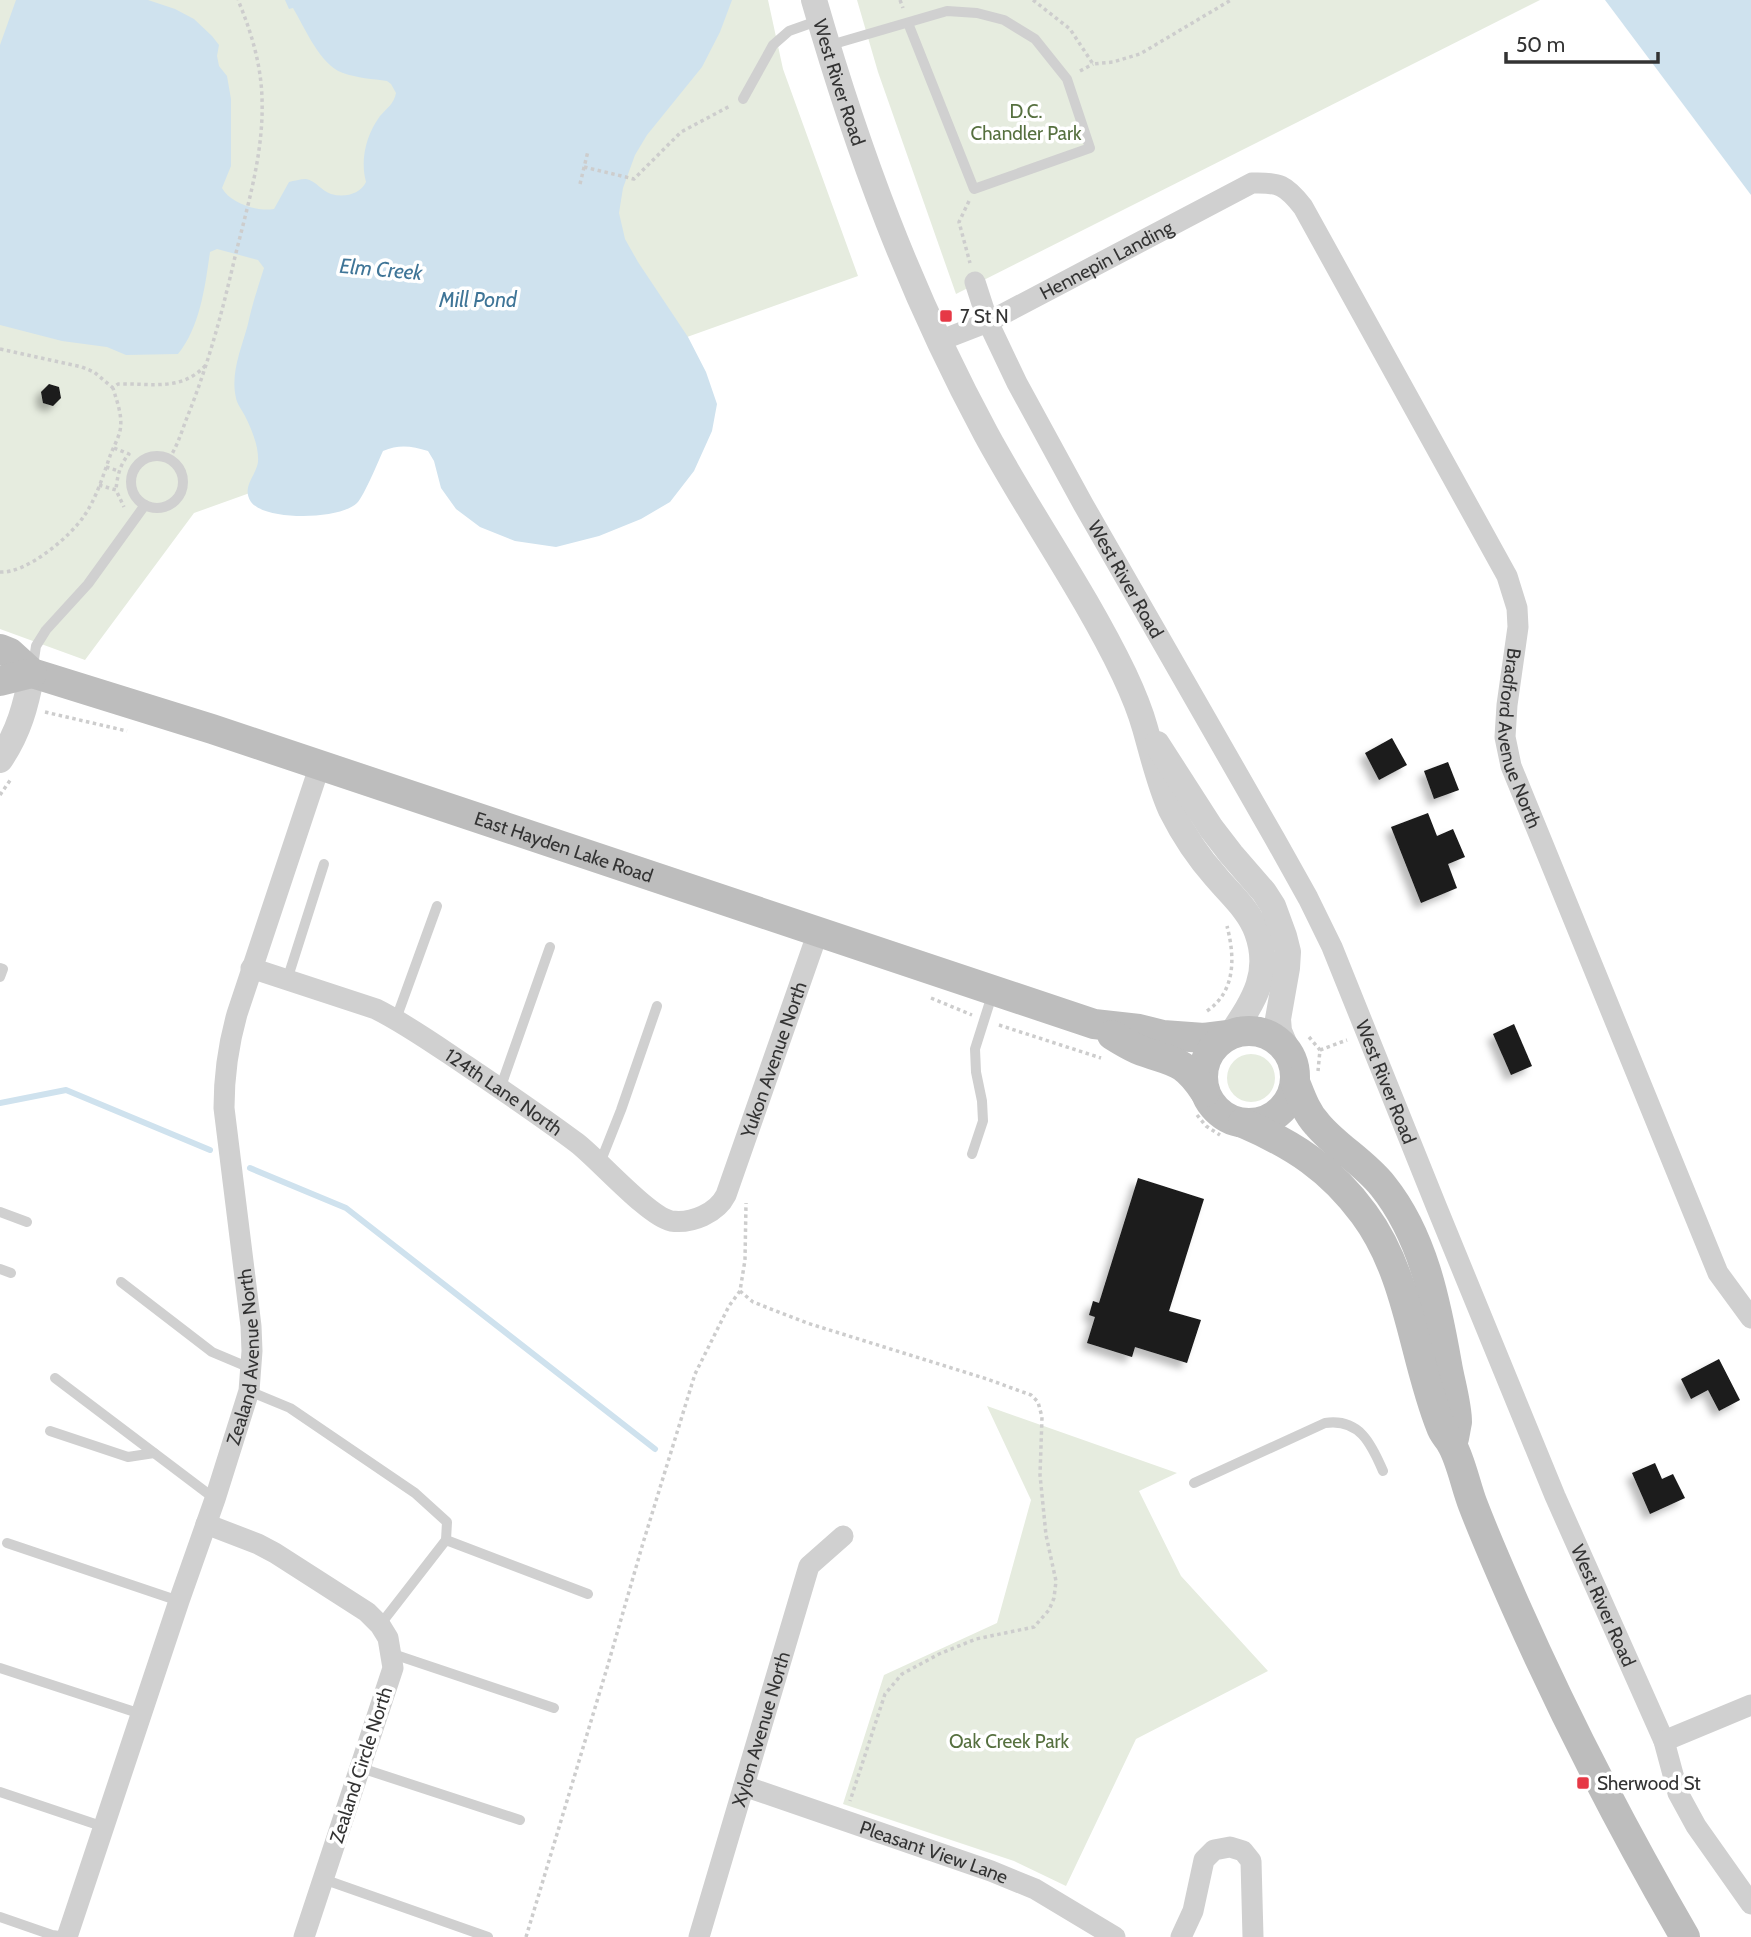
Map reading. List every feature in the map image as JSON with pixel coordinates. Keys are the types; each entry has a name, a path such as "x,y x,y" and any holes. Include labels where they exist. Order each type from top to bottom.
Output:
{"main road":[{"name":"East Hayden Lake Road","path":"0,649 10,653 32,673 320,765 1094,1024 1139,1029 1163,1035 1204,1038 1244,1031 1259,1032 1273,1038 1297,1042"},
{"path":"0,681 32,673"},
{"name":"East Hayden Lake Road","path":"1094,1024 1134,1048 1163,1056 1185,1067 1196,1079 1199,1101 1210,1103 1229,1118 1235,1130"},
{"path":"1199,1101 1204,1065 1209,1053 1218,1042 1230,1034"},
{"path":"1297,1042 1295,1067 1307,1081"},
{"path":"1235,1130 1279,1112 1307,1081"},
{"path":"1307,1081 1303,1103 1316,1124 1369,1170 1384,1188 1399,1210 1420,1253 1443,1336 1457,1421 1452,1445"},
{"path":"1235,1130 1296,1148 1340,1185 1382,1242 1395,1270 1442,1431 1452,1445 1495,1560 1554,1690 1622,1824 1685,1937"}],"street":[{"name":"West River Road","path":"817,10 847,111 888,225 925,314 986,434 1125,676 1172,811 1195,850 1249,916 1256,930 1263,966 1260,982 1255,997 1230,1034"},
{"name":"Hennepin Landing","path":"939,341 988,321 1252,183 1273,183"},
{"name":"Bradford Avenue North","path":"1273,183 1290,190 1303,207 1507,576 1517,608 1518,627 1505,737 1511,766 1718,1273 1751,1318"},
{"name":"West River Road","path":"975,282 988,321 1017,383 1308,898 1332,947 1555,1496 1664,1741 1678,1793 1696,1826 1751,1903"},
{"path":"0,760 26,707 32,673"},
{"name":"West River Road","path":"1144,725 1211,828 1273,906 1287,952 1287,968 1278,1019 1279,1031 1297,1042"},
{"name":"Zealand Avenue North","path":"67,1937 249,1391 250,1326 224,1108 224,1078 229,1042 251,968 320,765"},
{"name":"Yukon Avenue North","path":"728,1188 818,932"},
{"name":"124th Lane North","path":"251,968 376,1009 396,1019 578,1143 659,1216 672,1221 698,1217 715,1210 728,1188"},
{"path":"206,1524 275,1553 367,1612 380,1625"},
{"name":"Xylon Avenue North","path":"699,1937 809,1566 843,1536"},
{"name":"Zealand Circle North","path":"304,1937 393,1668 388,1638 380,1625"},
{"path":"1664,1741 1751,1704"},
{"name":"Pleasant View Lane","path":"744,1786 978,1866 1034,1889 1115,1937"},
{"path":"1181,1937 1193,1911 1204,1860 1214,1850 1230,1847 1243,1851 1251,1861 1253,1937"}],"lane":[{"path":"743,99 773,45 817,10"},
{"path":"827,46 947,11 977,13 1004,20 1035,39 1067,79 1090,148 974,189 908,23"},
{"path":"151,456 169,458 181,470 183,478 180,494 169,505 153,508 145,505 138,499 131,483 136,466 151,456"},
{"path":"32,673 36,646 46,630 88,584 145,505"},
{"path":"287,980 324,863"},
{"path":"396,1019 437,906"},
{"path":"500,1088 551,947"},
{"path":"0,968 0,977"},
{"path":"972,1154 983,1121 975,1049 993,992"},
{"path":"600,1163 657,1006"},
{"path":"0,1212 27,1222"},
{"path":"121,1282 212,1352 250,1368"},
{"path":"55,1378 215,1499"},
{"path":"249,1391 290,1408 415,1493 447,1522 446,1541 380,1625"},
{"path":"1194,1483 1325,1423 1338,1422 1350,1424 1363,1436 1375,1452 1383,1471"},
{"path":"50,1431 128,1457 154,1453"},
{"path":"446,1541 588,1594"},
{"path":"7,1543 179,1601"},
{"path":"390,1653 554,1707"},
{"path":"0,1668 141,1714"},
{"path":"360,1768 520,1820"},
{"path":"0,1792 104,1827"},
{"path":"323,1879 488,1937"},
{"path":"0,1917 52,1935 67,1937"}],"path":[{"path":"169,458 175,450 222,314 259,157 262,96 259,66 238,0"},
{"path":"1034,0 1070,29 1093,64 1113,62 1140,54 1231,0"},
{"path":"584,167 634,179 681,132 743,99"},
{"path":"580,184 588,151"},
{"path":"974,189 960,222 975,282"},
{"path":"0,349 94,372 113,388 121,418 114,448 83,519 54,547 18,570 0,572"},
{"path":"113,388 118,384 175,383 198,373 207,363"},
{"path":"114,448 129,454 121,464 116,490 124,505 124,513"},
{"path":"106,467 120,471"},
{"path":"99,485 116,490"},
{"path":"55,715 131,732"},
{"path":"1201,1015 1223,997 1228,986"},
{"path":"1001,1026 1109,1061"},
{"path":"1297,1042 1320,1050 1367,1033"},
{"path":"1307,1081 1320,1050"},
{"path":"1199,1101 1206,1126 1235,1130"},
{"path":"526,1937 695,1374 729,1306 740,1291 745,1260 746,1199 728,1188"},
{"path":"740,1291 753,1302 807,1323 1031,1395 1038,1402 1042,1417 1040,1475 1045,1535 1056,1581 1049,1610 1034,1627 976,1639 933,1657 902,1674 892,1683 873,1727 844,1820"}],"green space":[{"name":"Mill Pond","path":"0,0 768,0 783,69 858,276 194,513 85,660 0,629"},
{"name":"D.C. Chandler Park","path":"857,0 1540,0 956,294 878,72"},
{"path":"1251,1054 1268,1061 1275,1078 1268,1095 1251,1102 1234,1095 1227,1078 1234,1061"},
{"name":"Oak Creek Park","path":"987,1406 1177,1473 1139,1491 1181,1576 1268,1671 1136,1739 1066,1886 1014,1861 843,1804 884,1675 997,1623 1031,1500"}],"water":[{"name":"Mill Pond","path":"16,0 148,0 194,19 219,45 219,66 227,76 231,99 231,166 222,188 237,202 267,210 274,209 289,182 297,180 310,180 328,193 336,195 352,194 360,190 366,182 364,156 368,139 375,123 392,103 396,93 387,81 354,76 335,69 320,54 293,8 289,9 285,0 732,0 720,32 702,67 647,135 635,155 623,188 619,213 625,239 688,337 706,372 717,404 712,431 694,471 670,502 641,519 599,536 556,547 515,541 480,527 456,509 441,488 434,461 428,451 411,447 395,447 383,451 360,499 348,509 303,516 271,513 259,508 248,497 248,486 258,462 255,439 237,400 234,379 264,268 258,260 217,249 210,252 203,293 192,332 178,354 126,355 107,347 62,341 0,325 0,45"},
{"path":"1605,0 1751,0 1751,195"}],"building":[{"path":"49,384 59,387 61,398 53,406 43,403 41,392"},
{"path":"1392,738 1407,765 1379,780 1365,753"},
{"path":"1448,762 1459,790 1434,799 1424,771"},
{"path":"1428,813 1437,836 1453,829 1465,857 1448,864 1457,888 1421,903 1391,827"},
{"path":"1514,1024 1532,1066 1511,1075 1493,1034"},
{"path":"1138,1178 1204,1199 1169,1311 1201,1320 1187,1363 1135,1347 1132,1357 1087,1343 1095,1317 1089,1315 1093,1301 1099,1303"},
{"path":"1719,1359 1740,1400 1719,1411 1708,1390 1691,1399 1681,1379"},
{"path":"1655,1463 1662,1479 1673,1474 1685,1498 1650,1514 1632,1473"}],"waterway":[{"path":"0,1103 66,1090 210,1150"},
{"path":"250,1168 346,1208 655,1449"}],"place":[{"name":"7 St N","path":"946,316"},
{"name":"Sherwood St","path":"1583,1783"}],"water label":[{"name":"Elm Creek","path":"381,269"}]}
